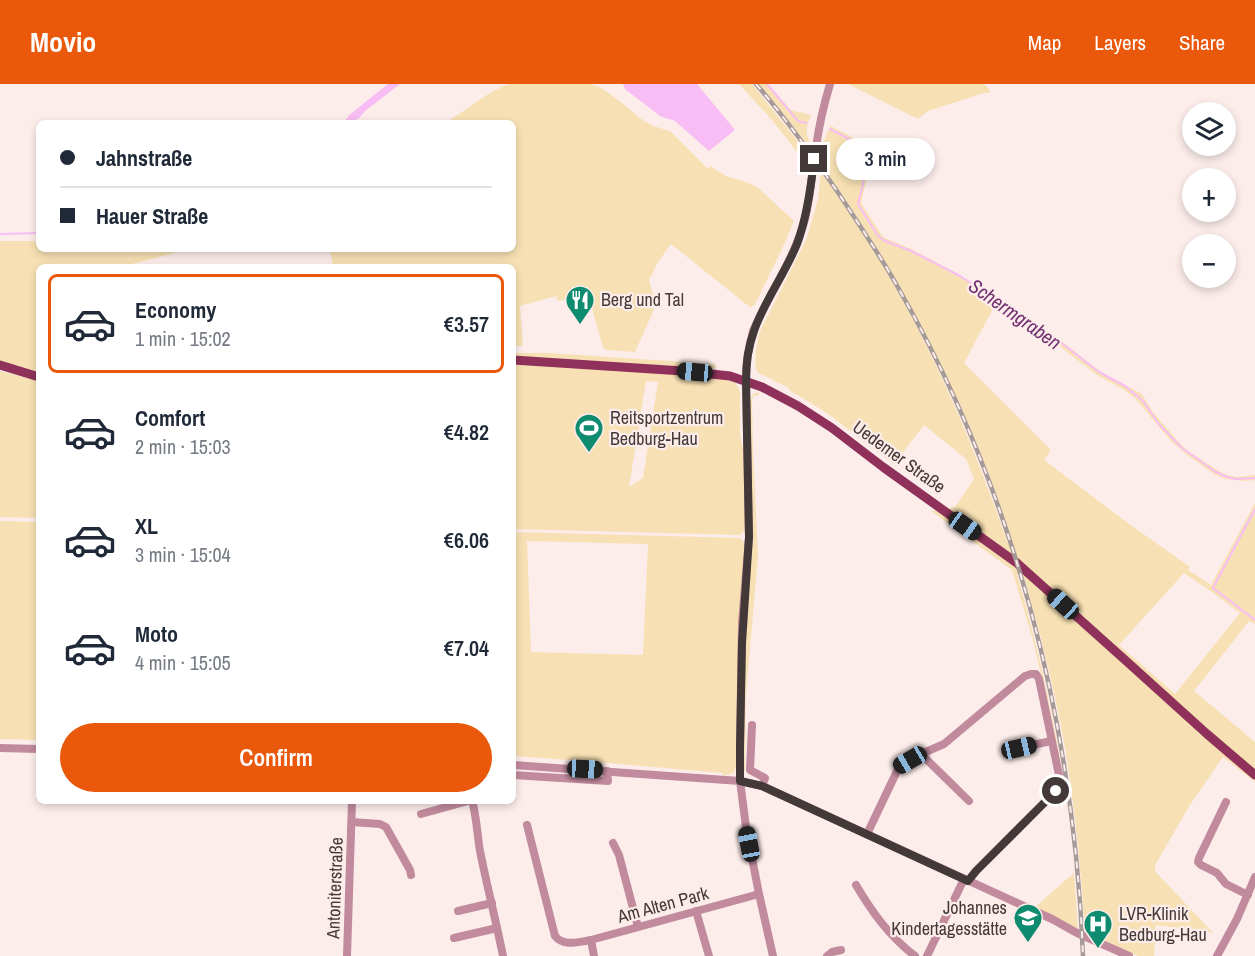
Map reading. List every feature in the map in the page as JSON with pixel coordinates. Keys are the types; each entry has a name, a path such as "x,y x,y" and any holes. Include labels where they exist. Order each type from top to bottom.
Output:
{"main road":[{"name":"Uedemer Straße","path":"516,360 691,371 730,376 762,387 816,417 1017,563 1255,775"},
{"path":"0,365 36,375"}],"street":[{"path":"773,956 746,827 740,781 742,633 749,537 747,358 753,331 794,251 805,220 816,143 830,84"},
{"path":"867,834 899,767 944,744 1025,676 1036,675 1039,679 1059,775 1056,791 966,880 927,956"},
{"path":"752,724 750,770 765,778 762,786"},
{"path":"1019,748 1051,741"},
{"path":"0,748 36,748"},
{"path":"921,754 969,801"},
{"path":"516,765 740,781 762,786 1129,956"},
{"path":"516,775 608,781 607,771"},
{"path":"1226,802 1198,862 1217,873 1226,884 1248,895"},
{"name":"Antoniterstraße","path":"347,956 352,804"},
{"path":"422,814 459,804"},
{"path":"471,804 477,818 480,850 503,956"},
{"name":"Antoniterstraße","path":"352,822 380,824 386,827 411,875"},
{"name":"Am Alten Park","path":"527,825 555,936 565,943 591,940 759,894"},
{"path":"613,843 619,855 638,927"},
{"path":"1217,956 1255,877"},
{"path":"856,885 882,924 905,949 915,956"},
{"path":"458,911 492,903"},
{"path":"696,911 709,956"},
{"path":"454,938 497,928"},
{"path":"591,940 594,956"},
{"path":"827,956 841,950"}],"shaded area":[{"path":"388,84 400,84 359,118 349,120 348,116"},
{"path":"510,84 591,84 603,89 641,119 653,126 670,131 708,169 710,166 728,177 757,187 794,221 754,306 752,305 751,308 671,244 649,280 656,305 635,352 605,350 588,294 558,301 556,296 520,306 523,346 516,346 516,264 332,264 330,252 516,252 516,120 449,120 501,87"},
{"path":"623,84 697,84 735,130 709,151 675,121 660,116 625,89"},
{"path":"739,84 752,84 807,153 805,162 772,120"},
{"path":"759,84 768,84 791,110 811,115 807,128 809,146"},
{"path":"848,84 984,84 990,93 928,111 918,119"},
{"path":"831,126 874,149 861,203 883,237 951,270 1051,333 1101,372 1142,394 1152,411 1177,440 1188,451 1217,470 1237,477 1255,475 1255,480 1245,481 1225,479 1214,474 1171,441 1135,398 1097,375 1049,338 996,303 964,363 1051,450 1044,460 1190,567 1188,570 1211,585 1255,503 1255,624 1249,621 1194,691 1255,742 1255,770 946,509 955,507 974,479 966,459 924,425 894,464 827,413 789,388 757,372 755,357 760,331 807,238 818,199 821,172 875,253 912,317 958,413 1007,541 1013,544 977,444 932,347 880,254 821,164 823,145","holes":["1184,573 1240,613 1175,694 1119,645"]},
{"path":"0,241 36,241 36,252 176,252 132,264 36,264 36,372 0,362"},
{"path":"516,353 549,353 716,364 715,368 516,357"},
{"path":"516,363 713,377 735,382 740,391 740,435 745,458 746,529 740,535 516,529","holes":["646,381 658,382 643,478 629,487"]},
{"path":"0,371 36,380 36,518 0,517"},
{"path":"759,392 758,395 753,396 752,401 758,556 746,695 745,772 743,770 750,401 753,394"},
{"path":"938,510 1015,566 1255,779 1255,782 1223,757 1190,805 1155,865 1155,871 1214,934 1156,925 1154,956 1138,956 1085,933 1077,838 1064,742 1036,619 1024,578 1017,574 1048,695 1069,818 1049,710 1033,640 1012,570 931,511"},
{"path":"0,521 36,522 36,740 0,739"},
{"path":"516,532 740,538 745,543 739,616 734,773 723,776 723,773 516,756","holes":["527,541 648,544 643,655 531,652"]},
{"path":"1074,873 1078,931 1034,908"}],"waterway":[{"name":"Schermgraben","path":"767,84 798,121 806,123"},
{"name":"Schermgraben","path":"830,129 871,151 858,204 878,236 960,276 1059,341 1099,372 1125,386 1143,401 1158,423 1182,448 1216,472 1236,479 1255,478"},
{"path":"0,234 36,233"},
{"name":"Schermgraben","path":"1255,509 1213,588 1255,620"}],"railway":[{"path":"756,84 789,124 839,194 886,266 941,368 976,448 1006,529 1031,612 1051,697 1067,783 1077,869 1083,956"}],"place":[{"name":"Berg und Tal","path":"580,326"},
{"name":"Reitsportzentrum Bedburg-Hau","path":"589,454"},
{"name":"Johannes Kindertagesstätte","path":"1028,944"},
{"name":"LVR-Klinik Bedburg-Hau","path":"1098,950"}],"route":[{"path":"814,159 805,220 797,244 753,331 747,358 746,438 749,537 742,622 740,781 762,786 968,881 1056,791"}]}
